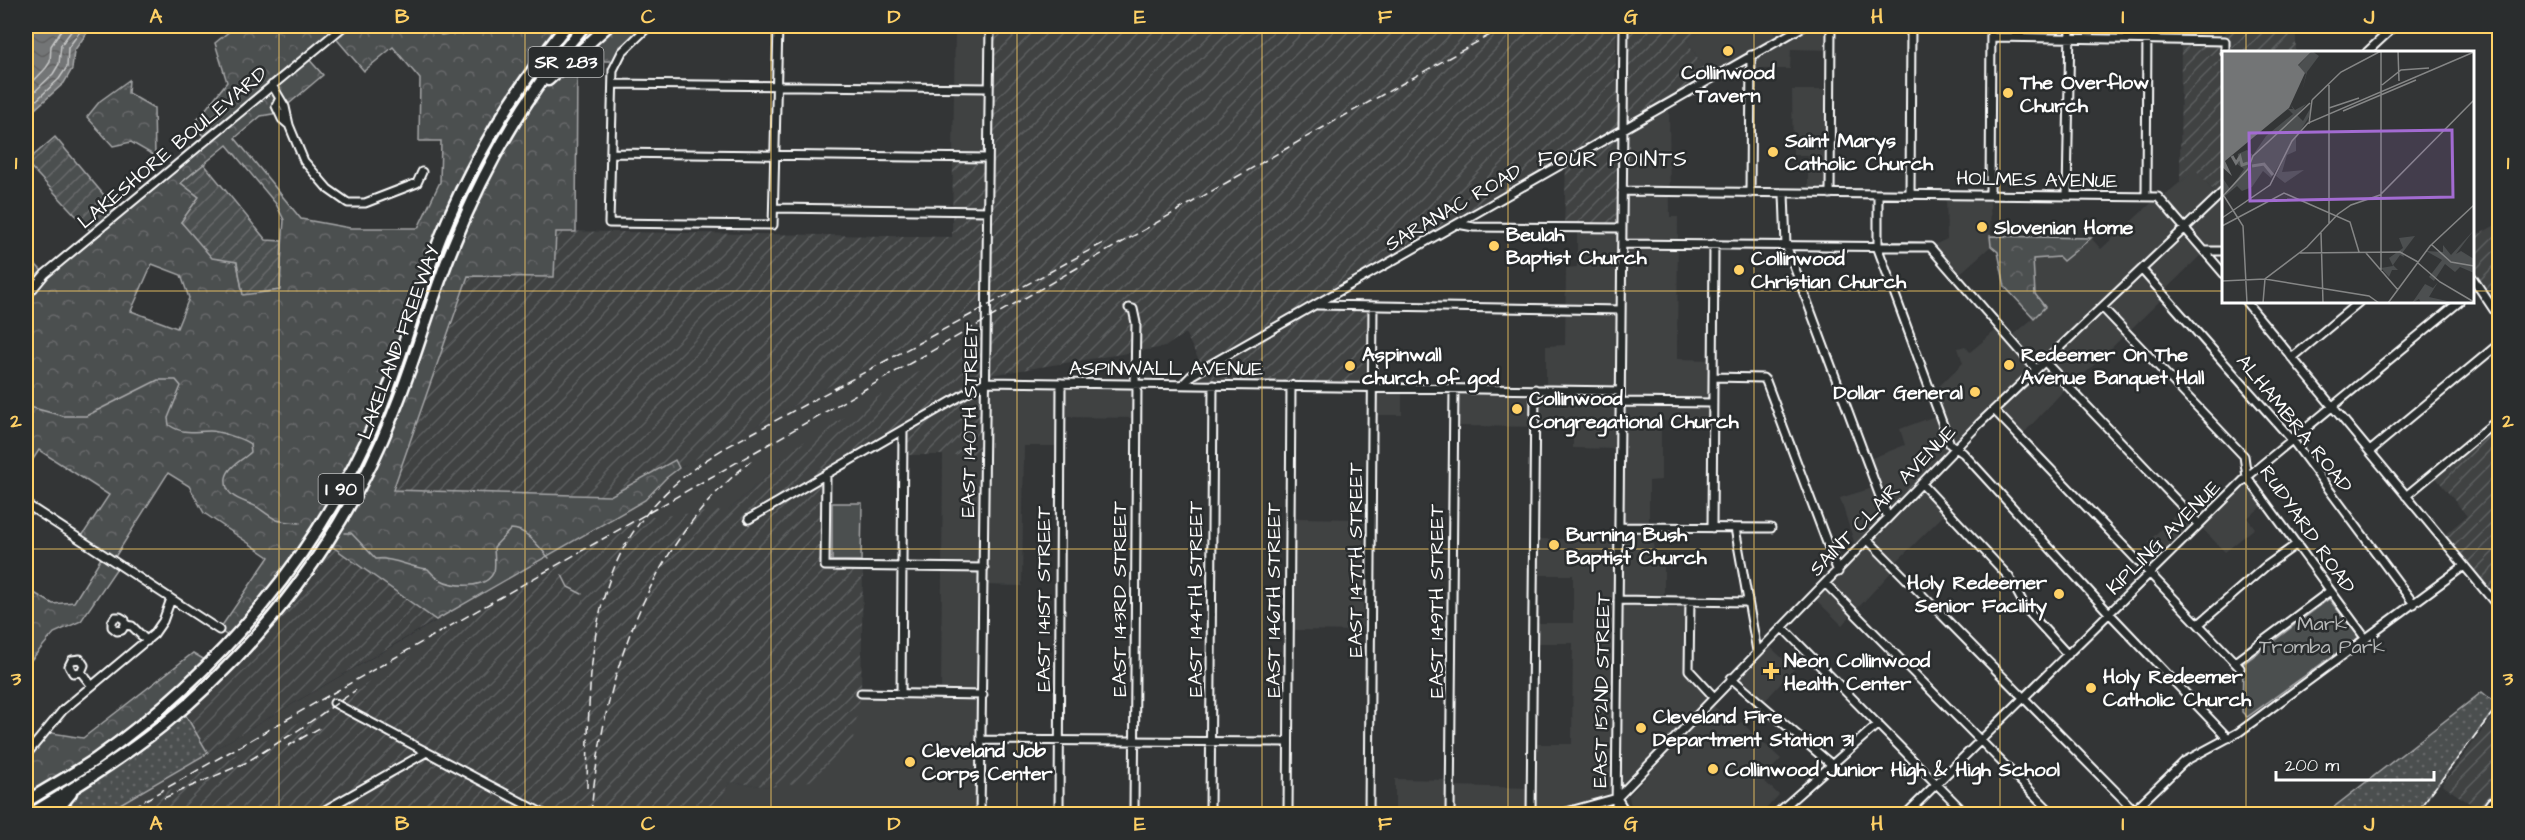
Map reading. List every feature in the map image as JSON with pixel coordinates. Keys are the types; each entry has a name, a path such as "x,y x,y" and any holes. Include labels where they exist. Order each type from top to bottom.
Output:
{"highway":[{"name":"LAKELAND FREEWAY","path":"26,801 95,760 190,683 268,600 312,540 360,454 379,412 433,256 461,192 496,123 566,26"},
{"name":"LAKELAND FREEWAY","path":"31,814 75,788 155,732 206,688 255,637 316,558 345,512 379,447 408,375 461,226 485,173 527,102 584,26"},
{"name":"SR 283","path":"527,102 608,26"},
{"path":"47,814 62,804 75,788"}],"street":[{"name":"LAKESHORE BOULEVARD","path":"26,297 45,274 344,26"},
{"path":"649,26 616,61 613,70 609,223 772,226 775,208 778,26"},
{"name":"EAST 140TH STREET","path":"980,814 984,695 985,382 990,26"},
{"name":"EAST 152ND STREET","path":"1617,814 1624,26"},
{"name":"SARANAC ROAD","path":"1183,384 1192,375 1804,26"},
{"path":"1830,194 1831,26"},
{"path":"1910,195 1911,26"},
{"path":"1990,195 1991,26"},
{"path":"2067,196 2070,26"},
{"path":"2146,197 2147,26"},
{"path":"2368,51 2395,26"},
{"path":"1991,38 2225,41 2225,51"},
{"path":"1750,193 1751,55"},
{"path":"613,84 989,88"},
{"path":"272,86 279,100 276,106 279,113 289,126 297,147 314,174 328,189 348,203 365,203 417,183 421,179 422,172"},
{"path":"611,153 988,158"},
{"name":"HOLMES AVENUE","path":"1622,191 2158,197 2184,229"},
{"name":"SAINT CLAIR AVENUE","path":"1617,798 1955,449 2222,192"},
{"path":"1784,194 1786,245 1888,518"},
{"path":"1878,194 1877,246 1950,444 1963,453 2109,614 2228,738"},
{"path":"775,208 988,211"},
{"path":"1456,224 1474,227 1622,228"},
{"path":"2184,229 2222,273"},
{"path":"1622,244 1930,247 2036,369"},
{"path":"1712,528 1714,244"},
{"path":"2205,251 2222,251"},
{"name":"ALHAMBRA ROAD","path":"2142,270 2293,441 2414,604"},
{"path":"2475,288 2499,319"},
{"path":"2247,303 2499,609"},
{"path":"2292,358 2359,303"},
{"name":"KIPLING AVENUE","path":"1906,814 1982,742 2247,477 2458,303"},
{"path":"1316,305 1621,310"},
{"name":"EAST 147TH STREET","path":"1369,814 1373,306"},
{"name":"RUDYARD ROAD","path":"2102,307 2244,456 2247,477 2366,639"},
{"name":"EAST 143RD STREET","path":"1130,308 1133,309 1136,323 1134,814"},
{"path":"2370,451 2499,343"},
{"path":"2045,362 2199,524"},
{"path":"1713,377 1763,378 1838,572"},
{"path":"749,519 985,382"},
{"name":"ASPINWALL AVENUE","path":"985,382 1620,391"},
{"name":"EAST 141ST STREET","path":"1059,814 1061,383"},
{"name":"EAST 144TH STREET","path":"1210,814 1213,385"},
{"name":"EAST 146TH STREET","path":"1288,814 1291,385"},
{"name":"EAST 149TH STREET","path":"1450,814 1454,388"},
{"path":"1531,814 1535,389"},
{"path":"1620,402 1713,403"},
{"path":"1994,410 2238,665 2330,591"},
{"path":"2406,496 2499,418"},
{"path":"901,694 903,430"},
{"path":"826,474 825,566 984,568"},
{"path":"1922,484 2009,577 2027,610 2068,655"},
{"path":"26,504 219,630"},
{"path":"1619,527 1771,528"},
{"path":"1735,528 1757,651"},
{"path":"1868,540 2132,812 2185,761 2228,738 2464,566"},
{"path":"2199,624 2259,572 2297,544"},
{"path":"1825,583 2053,814"},
{"path":"26,755 63,710 147,641 163,621 171,599"},
{"path":"1618,600 1748,602"},
{"path":"1690,601 1689,670 1714,697"},
{"path":"126,625 132,626 147,641"},
{"path":"1782,627 1966,814"},
{"path":"81,672 92,686"},
{"path":"1731,678 1832,765"},
{"path":"861,693 984,695"},
{"path":"334,703 532,811 544,814"},
{"path":"1776,814 1878,724"},
{"path":"982,740 1288,742"},
{"path":"318,814 425,753"},
{"path":"1559,814 1617,798 1627,814"},
{"path":"2482,814 2491,802"}],"shaded area":[{"path":"955,26 990,26 988,158 953,157"},
{"path":"991,26 1617,26 1615,79 1623,76 1624,26 1712,26 1687,40 1710,79 1623,129 1622,228 1564,228 1566,163 1317,304 1373,306 1372,387 1183,384 1203,368 1185,333 1165,347 990,375"},
{"path":"1712,26 1770,26 1778,40 1804,26 1831,26 1831,50 1791,49 1790,69 1751,69 1751,56 1710,79 1687,40"},
{"path":"2154,26 2227,26 2227,32 2153,34"},
{"path":"2226,26 2296,26 2296,51 2222,51 2222,192 2218,196 2196,170 2180,182 2181,40 2225,41"},
{"path":"1792,90 1825,90 1825,187 1808,187 1808,155 1793,155"},
{"path":"1669,101 1670,217 1678,217 1677,359 1713,360 1713,422 1661,421 1661,480 1649,481 1649,527 1653,527 1654,562 1664,563 1664,601 1690,601 1689,670 1714,697 1709,702 1736,726 1741,722 1781,759 1762,779 1779,795 1761,814 1639,814 1631,807 1629,796 1697,722 1693,719 1617,798 1627,814 1395,814 1395,779 1451,780 1451,786 1531,788 1532,744 1572,744 1573,643 1533,643 1533,623 1573,623 1573,575 1533,575 1534,539 1619,540 1619,449 1573,448 1573,427 1453,426 1454,389 1546,389 1546,346 1565,345 1566,268 1577,267 1577,228 1623,129"},
{"path":"953,157 988,158 986,299 979,304 679,468 675,461 610,496 393,490 468,276 554,277 556,231 952,237"},
{"path":"2196,169 2217,196 2222,192 2222,251 2205,251 2162,293 2165,296 2070,388 2068,386 2020,437 1994,410 1922,484 1948,511 1893,565 1895,568 1842,625 1812,596 1857,551 1840,498 1876,487 1867,460 1905,445 1900,429 1938,415 1931,394 1963,363 1958,348 1965,346 1970,352 2000,327 2010,338 2045,308 2035,294 2031,238 2091,238 2101,249 2158,197 2160,199"},
{"path":"1946,195 1990,195 1991,246 1957,276 1930,247 1947,239"},
{"path":"2499,223 2499,319 2474,279 2474,237"},
{"path":"979,304 979,336 781,457 784,460 729,510 147,814 103,814 645,500 666,478 689,462"},
{"path":"986,331 985,455 903,455 903,430 826,475 825,566 863,567 861,693 852,745 823,779 771,787 729,782 715,814 127,814 196,775 335,704 523,584 638,518 729,510 783,461 781,456"},
{"path":"985,382 1137,384 1137,418 1061,417 1061,446 1024,446 1022,586 984,585 980,814 715,814 729,782 771,787 861,693 941,694 943,455 985,455"},
{"path":"1372,387 1402,388 1402,415 1372,415"},
{"path":"2499,418 2499,609 2441,538 2467,516 2433,474"},
{"path":"2247,477 2267,503 2247,518 2255,528 2225,552 2199,525 2166,559 2148,542 2183,507 2199,524"},
{"path":"1295,518 1363,519 1363,631 1295,630"},
{"path":"326,542 436,620 208,753 182,709 248,645"},
{"path":"1766,643 1794,669 1762,704 1731,678"},
{"path":"2499,708 2499,814 2482,814 2483,812 2442,785"}],"green space":[{"path":"236,26 432,26 441,35 474,30 478,26 566,26 537,63 461,192 393,377 332,507 234,640 219,630 269,557 204,513 189,486 168,473 113,560 119,565 81,621 54,633 26,666 26,592 29,590 53,604 74,602 103,555 80,539 109,495 39,450 26,470 26,255 44,273 206,140 194,124 227,82 215,43","holes":["333,35 364,71 393,47 420,79 419,141 441,141 440,182 418,228 350,228 301,219 235,138 261,116 278,113 323,75 307,57","227,145 276,204 284,220 279,290 243,294 237,262 181,222 199,197 181,183","152,264 181,275 189,298 177,328 131,311"]},
{"path":"608,26 649,26 616,61 577,61 576,232 556,232 554,277 468,276 393,490 610,496 675,460 679,468 645,500 436,620 326,542 379,447 452,248 527,102"},
{"path":"129,80 128,93 154,108 155,156 131,142 113,146 87,117 100,101"},
{"path":"55,137 119,213 93,234 26,162"},
{"path":"204,164 266,240 282,241 280,290 243,295 237,262 212,258 181,222 199,197 181,183"},
{"path":"1990,236 2091,238 2063,261 2059,257 2033,259 2035,294 2045,307 2034,318 2005,287 1998,252 1991,246"},
{"path":"832,503 862,503 861,561 832,561"},
{"name":"Mark Tromba Park","path":"2329,599 2359,637 2247,717 2242,712 2243,664"},
{"path":"193,653 210,663 150,718 26,801 26,755 46,732 83,738"},
{"path":"2482,692 2498,705 2415,814 2325,814"},
{"path":"182,709 208,753 103,814 47,814 75,788"}],"water":[{"path":"26,26 92,26 74,51 72,69 64,83 26,117"}],"waterway":[{"path":"26,406 63,416 86,416 158,380 176,380 181,386 168,418 169,425 184,431 219,432 250,444 251,452 227,474 228,490 236,498 257,507 277,520 300,523"},
{"path":"345,533 351,533 376,559 428,569 445,582 461,585 477,584 490,577 495,568 494,547 511,529 527,535 549,558"},
{"path":"562,575 568,587 582,594"}],"railway":[{"path":"121,814 1317,131 1506,26"},
{"path":"587,788 590,686 595,639 604,596 620,555 644,517 678,482 723,449 1105,242"},
{"path":"591,814 606,716 635,620 657,576 683,534 714,495 751,461"},
{"path":"164,798 245,763 297,731 356,690"},
{"path":"2415,814 2500,703"},
{"path":"288,746 321,727"}],"place":[{"name":"Collinwood Tavern","path":"1728,51"},
{"name":"The Overflow Church","path":"2008,93"},
{"name":"Saint Marys Catholic Church","path":"1773,152"},
{"name":"Slovenian Home","path":"1982,227"},
{"name":"Beulah Baptist Church","path":"1494,246"},
{"name":"Collinwood Christian Church","path":"1739,270"},
{"name":"Redeemer On The Avenue Banquet Hall","path":"2009,365"},
{"name":"Aspinwall church of god","path":"1350,366"},
{"name":"Dollar General","path":"1975,392"},
{"name":"Collinwood Congregational Church","path":"1517,409"},
{"name":"Burning Bush Baptist Church","path":"1554,545"},
{"name":"Holy Redeemer Senior Facility","path":"2059,594"},
{"name":"Neon Collinwood Health Center","path":"1771,671"},
{"name":"Holy Redeemer Catholic Church","path":"2091,688"},
{"name":"Cleveland Fire Department Station 31","path":"1641,728"},
{"name":"Cleveland Job Corps Center","path":"910,762"},
{"name":"Collinwood Junior High & High School","path":"1713,769"}],"district":[{"name":"FOUR POINTS","path":"1613,159"}]}
